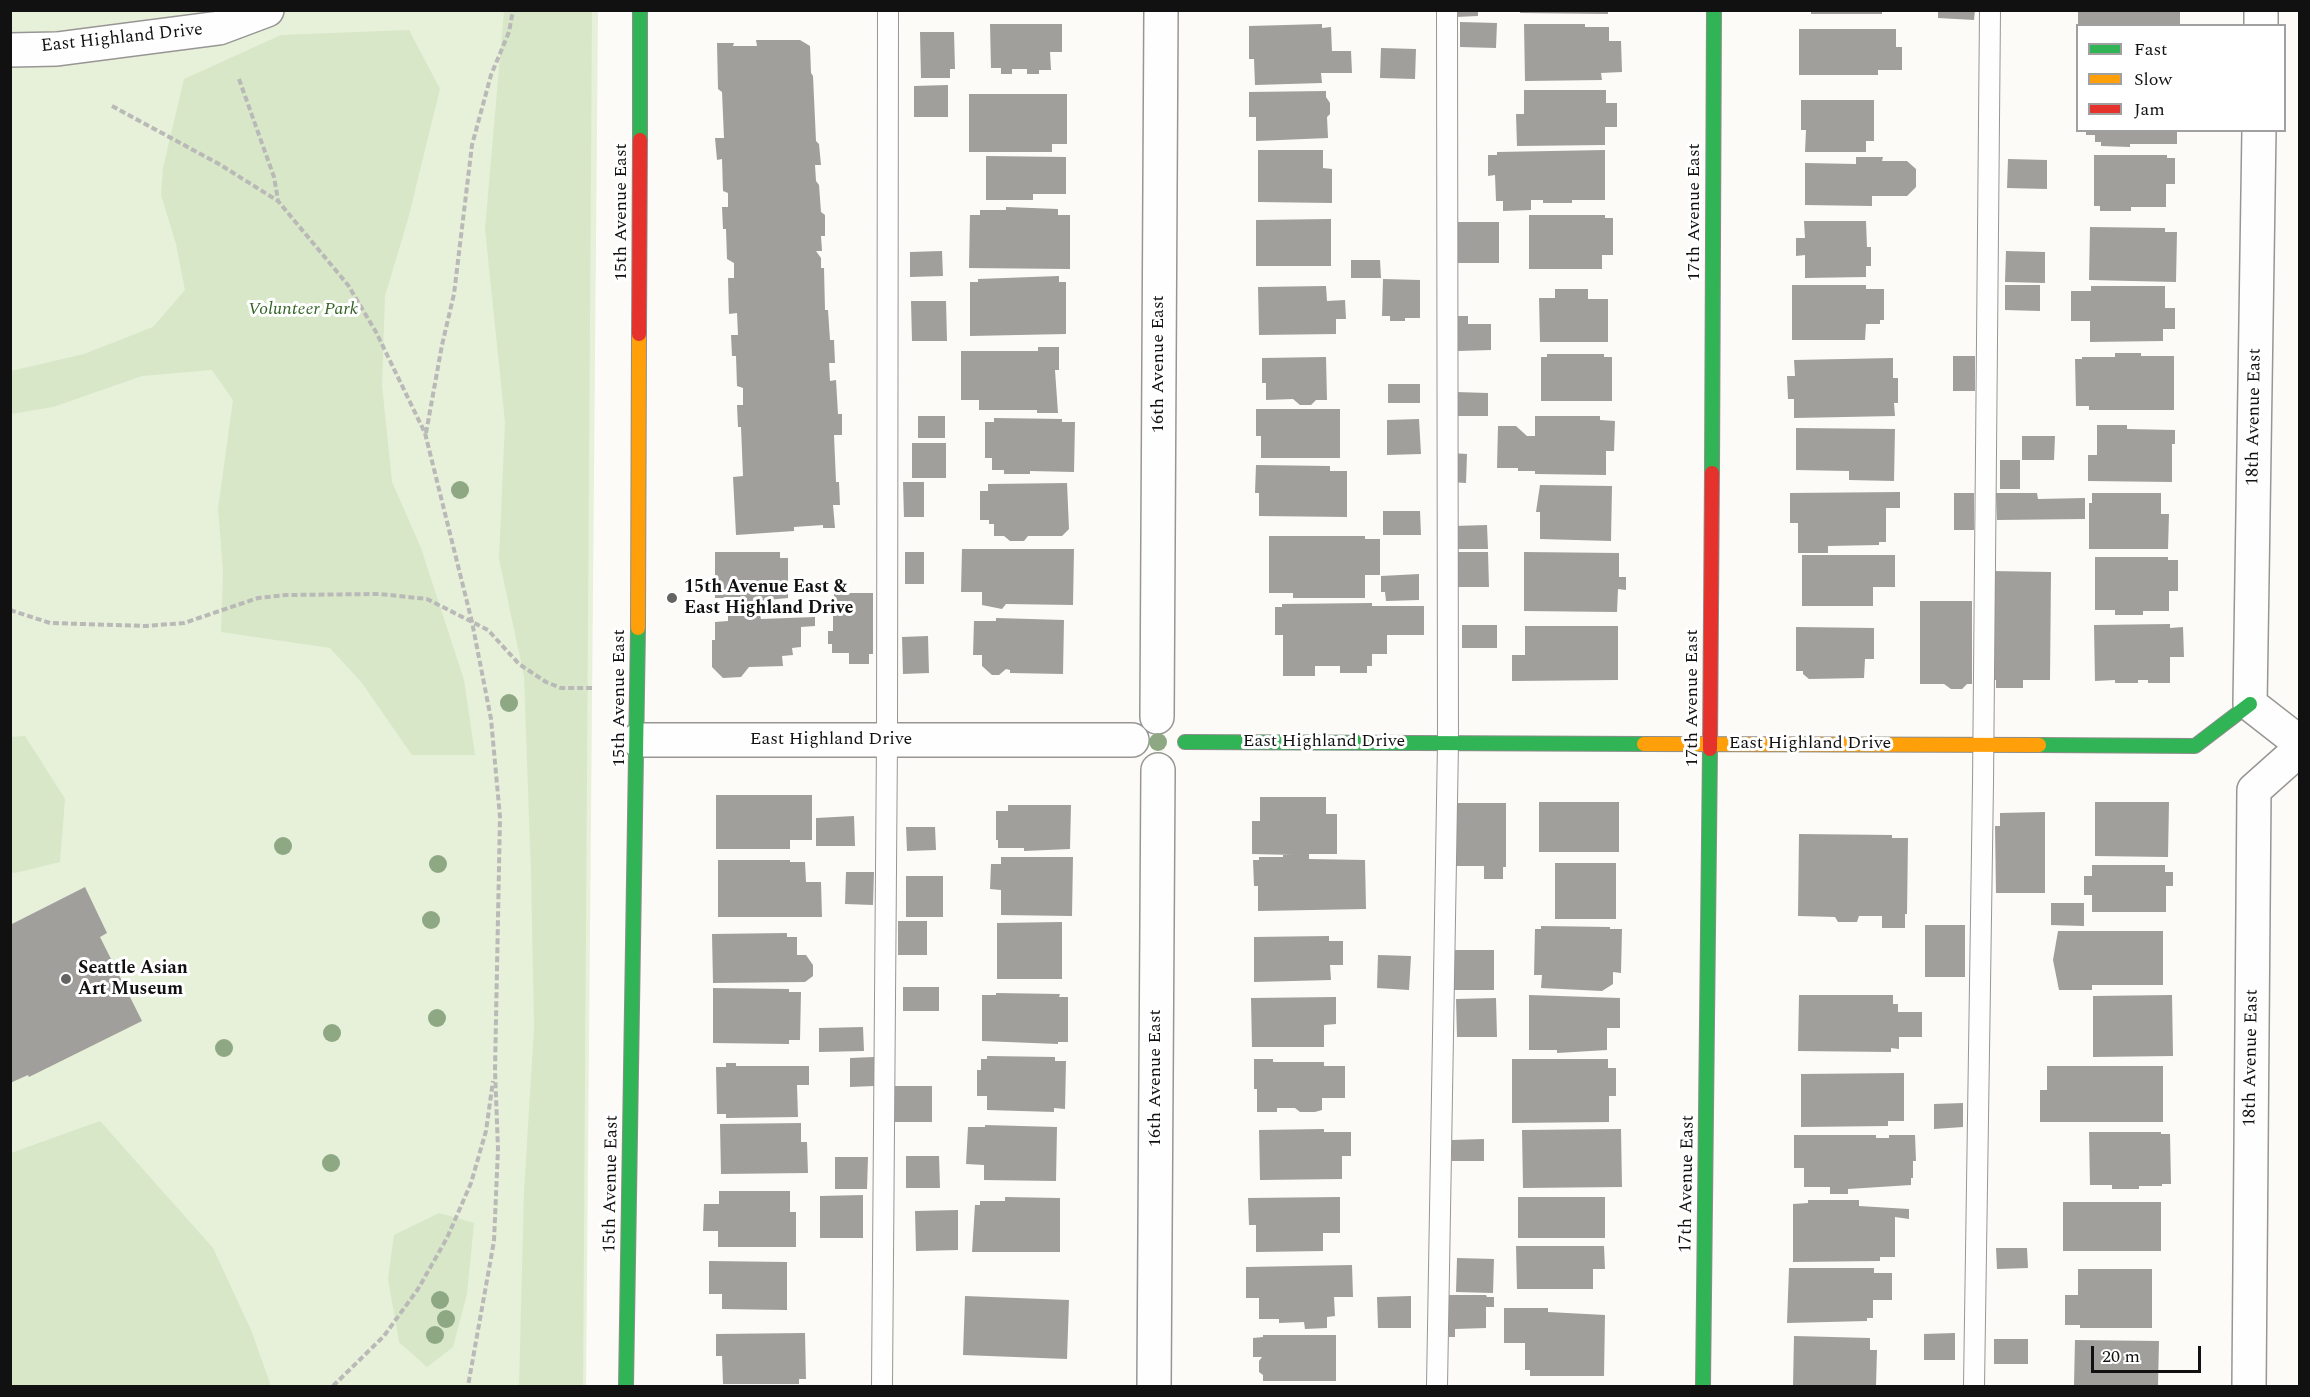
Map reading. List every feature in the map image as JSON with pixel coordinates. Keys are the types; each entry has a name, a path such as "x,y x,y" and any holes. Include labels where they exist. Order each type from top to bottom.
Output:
{"street":[{"name":"East Highland Drive","path":"10,50 57,49 219,28 267,10"},
{"name":"15th Avenue East","path":"626,1386 638,740 640,10"},
{"name":"16th Avenue East","path":"1157,717 1161,10"},
{"name":"17th Avenue East","path":"1703,1386 1710,744 1714,10"},
{"name":"18th Avenue East","path":"2250,704 2259,132"},
{"name":"East Highland Drive","path":"1185,742 2195,746 2250,704"},
{"path":"2250,704 2300,743"},
{"path":"1157,717 1176,723 1182,730 1185,742 1178,762 1158,770 1145,766 1138,760 1132,740 1138,727 1144,721 1157,717"},
{"name":"East Highland Drive","path":"638,740 1132,740"},
{"name":"18th Avenue East","path":"2249,1386 2254,790 2300,749"},
{"name":"16th Avenue East","path":"1154,1386 1158,770"}],"lane":[{"path":"882,1386 887,740 888,10"},
{"path":"1437,1386 1448,743 1447,10"},
{"path":"1974,1386 1990,10"}],"path":[{"path":"426,434 454,294 472,145 491,75 509,32 513,10"},
{"path":"239,79 273,177 278,201"},
{"path":"112,106 219,164 278,201 348,285 376,332 426,434 472,622 491,720 500,817 495,1071 498,1149 494,1241 468,1386"},
{"path":"10,610 50,623 146,626 184,623 258,598 286,595 380,594 427,599 488,630 519,664 546,681 561,688 592,688"},
{"path":"333,1386 384,1336 418,1288 447,1238 471,1183 486,1131 495,1071"}],"green space":[{"name":"Volunteer Park","path":"10,11 598,11 586,1386 11,1386"},
{"path":"504,11 592,11 583,1386 519,1386 524,1192 534,1028 531,873 524,676 499,559 505,422 485,229"},
{"path":"409,30 440,89 408,219 385,296 382,385 392,482 421,548 464,680 475,755 412,755 362,683 330,648 221,632 223,571 218,509 233,400 212,370 142,376 53,407 11,414 11,371 84,354 153,327 185,290 176,244 161,195 163,168 184,79 281,35"},
{"path":"25,736 65,799 60,862 15,873 10,872 11,737"},
{"path":"100,1121 213,1248 251,1330 271,1386 11,1386 11,1153"},
{"path":"439,1213 474,1223 467,1294 453,1347 427,1367 399,1342 388,1279 394,1235"}],"building":[{"path":"1455,10 1478,10 1478,16 1456,17"},
{"path":"1520,10 1608,10 1608,14 1520,13"},
{"path":"1811,10 1882,10 1882,14 1811,14"},
{"path":"1938,10 1975,10 1974,20 1938,18"},
{"path":"2078,10 2180,10 2180,24 2078,24"},
{"path":"1460,22 1497,23 1496,48 1460,47"},
{"path":"990,24 1062,24 1062,52 1050,52 1051,70 1039,70 1039,74 1027,74 1027,69 1012,69 1012,74 1001,74 1001,68 991,68"},
{"path":"1322,24 1322,28 1331,27 1332,51 1351,51 1352,73 1321,73 1322,83 1255,85 1254,59 1249,59 1249,26"},
{"path":"1524,24 1585,24 1585,27 1609,27 1609,41 1621,41 1622,72 1601,73 1602,80 1525,81"},
{"path":"1799,29 1896,29 1896,47 1902,47 1902,70 1878,70 1878,75 1799,75"},
{"path":"920,32 954,32 955,69 950,69 950,78 921,78"},
{"path":"756,40 800,40 810,46 816,141 819,144 821,165 815,165 816,181 819,185 821,212 825,215 825,236 821,236 822,251 816,251 821,258 821,268 824,268 825,310 828,310 830,340 834,340 835,363 829,363 830,381 836,380 838,414 842,414 842,435 834,435 836,482 839,482 840,505 833,505 835,528 823,528 823,525 794,527 794,531 736,535 733,477 743,476 741,427 738,427 737,405 743,405 743,388 737,386 736,356 732,356 731,335 738,335 737,313 729,314 728,278 734,278 734,263 727,259 726,229 723,229 722,207 728,207 728,193 723,191 722,159 717,160 715,138 724,138 722,92 718,89 717,43 757,46"},
{"path":"1381,48 1416,49 1415,79 1380,78"},
{"path":"948,85 948,117 914,117 914,86"},
{"path":"1524,90 1606,90 1606,103 1617,103 1617,127 1605,127 1605,145 1517,146 1516,114 1524,114"},
{"path":"1326,91 1326,97 1330,103 1330,114 1327,117 1328,138 1256,141 1256,117 1249,117 1249,92"},
{"path":"969,94 1067,94 1067,144 1052,144 1052,152 969,152"},
{"path":"1801,100 1874,100 1874,141 1866,141 1866,152 1805,152 1806,130 1801,130"},
{"path":"2086,132 2177,132 2177,144 2101,146 2101,142 2095,142 2095,135 2086,135"},
{"path":"1258,150 1323,150 1323,168 1332,169 1332,203 1258,202"},
{"path":"1605,150 1605,200 1543,203 1543,200 1531,200 1531,210 1503,211 1503,201 1496,201 1495,175 1488,176 1488,155 1497,155 1497,152"},
{"path":"2094,155 2167,155 2167,158 2175,158 2175,184 2166,184 2166,207 2131,207 2131,211 2100,211 2100,206 2094,206"},
{"path":"986,156 1066,157 1066,194 1033,194 1033,200 986,200"},
{"path":"1856,157 1883,157 1882,161 1907,161 1916,169 1916,187 1907,196 1872,196 1872,206 1805,205 1805,163 1856,164"},
{"path":"2008,159 2047,160 2047,189 2007,188"},
{"path":"1006,207 1058,209 1058,215 1070,215 1070,269 969,268 970,215 980,215 980,210 1006,210"},
{"path":"1529,215 1605,215 1605,218 1613,218 1613,255 1602,255 1602,269 1529,269"},
{"path":"1331,219 1331,266 1256,266 1256,220"},
{"path":"1804,221 1866,221 1867,247 1871,247 1871,266 1866,266 1866,277 1805,278 1805,255 1796,256 1796,238 1805,238"},
{"path":"1456,222 1499,222 1499,263 1457,263"},
{"path":"2090,227 2165,228 2165,232 2177,232 2176,282 2089,280"},
{"path":"942,251 943,276 910,277 910,252"},
{"path":"2006,251 2045,252 2045,283 2005,282"},
{"path":"1351,260 1380,260 1381,278 1351,278"},
{"path":"1059,276 1059,282 1066,282 1066,334 970,336 970,282 978,282 978,279"},
{"path":"1383,279 1420,280 1420,318 1390,321 1390,316 1382,316"},
{"path":"1792,285 1866,285 1866,289 1884,289 1884,320 1880,320 1880,324 1866,324 1865,340 1792,340"},
{"path":"2005,285 2040,285 2040,311 2005,310"},
{"path":"1326,286 1327,301 1345,300 1346,319 1336,319 1336,334 1259,335 1258,287"},
{"path":"2091,286 2165,286 2165,308 2175,308 2175,329 2163,329 2163,341 2090,342 2090,321 2071,321 2071,291 2091,291"},
{"path":"1555,289 1588,289 1588,299 1608,299 1608,342 1540,342 1539,298 1555,298"},
{"path":"911,301 946,301 947,341 912,341"},
{"path":"1457,316 1468,316 1468,324 1491,324 1491,350 1458,351"},
{"path":"1038,347 1059,347 1059,370 1055,370 1058,413 1037,413 1037,410 979,410 979,400 961,400 961,351 1038,351"},
{"path":"2115,353 2174,356 2174,410 2089,410 2089,406 2076,406 2075,359 2115,357"},
{"path":"1547,354 1604,354 1604,357 1612,357 1612,401 1541,401 1541,357 1547,357"},
{"path":"1953,356 1975,356 1975,391 1953,391"},
{"path":"1326,357 1327,400 1316,400 1311,405 1300,405 1293,399 1266,400 1266,383 1262,383 1262,358"},
{"path":"1893,358 1893,378 1898,378 1898,403 1894,403 1895,416 1794,418 1794,399 1788,399 1787,376 1795,376 1794,360"},
{"path":"1388,384 1420,384 1420,403 1388,403"},
{"path":"1456,392 1488,393 1488,416 1456,416"},
{"path":"1256,409 1340,409 1340,458 1261,458 1261,436 1256,436"},
{"path":"918,416 945,416 945,438 918,438"},
{"path":"1535,416 1600,416 1600,420 1615,421 1614,451 1606,451 1606,475 1535,474 1535,471 1518,471 1518,468 1497,468 1498,426 1516,426 1527,436 1535,436"},
{"path":"994,418 1062,419 1062,422 1075,422 1074,472 1030,471 1030,474 1004,474 1004,470 992,470 992,458 985,458 985,422 994,422"},
{"path":"1419,419 1421,454 1387,455 1387,420"},
{"path":"2097,425 2127,425 2127,429 2175,430 2175,444 2172,444 2172,482 2088,481 2088,455 2097,455"},
{"path":"1796,428 1895,429 1894,481 1849,480 1849,471 1796,470"},
{"path":"2022,436 2055,436 2054,460 2022,460"},
{"path":"912,443 946,443 946,478 912,478"},
{"path":"1450,453 1467,454 1466,483 1449,482"},
{"path":"2000,460 2020,460 2020,489 2000,489"},
{"path":"1256,465 1330,466 1330,471 1347,471 1347,517 1259,516 1259,493 1255,493"},
{"path":"903,482 924,482 924,517 904,517"},
{"path":"1067,483 1069,529 1062,536 1028,536 1024,541 1010,541 1004,536 994,536 994,524 989,524 989,520 980,520 980,491 988,491 988,484"},
{"path":"1540,485 1612,486 1611,541 1540,539 1540,512 1536,512"},
{"path":"1900,492 1900,508 1886,508 1886,542 1879,542 1879,545 1828,546 1828,553 1798,553 1798,523 1790,523 1790,493"},
{"path":"1954,493 1974,493 1974,530 1954,530"},
{"path":"1996,493 2037,493 2038,499 2085,498 2085,519 1997,520"},
{"path":"2092,493 2161,493 2161,514 2169,514 2168,549 2089,549 2089,503 2092,503"},
{"path":"1383,511 1420,511 1421,535 1383,535"},
{"path":"1487,525 1488,549 1455,549 1454,526"},
{"path":"1269,536 1365,536 1365,539 1380,539 1380,575 1365,575 1365,598 1293,598 1293,593 1269,593"},
{"path":"962,549 1074,549 1073,605 1006,604 1002,609 982,605 982,592 961,592"},
{"path":"715,552 780,552 780,558 788,558 788,598 757,601 757,605 747,605 747,598 715,598"},
{"path":"905,552 924,552 924,584 905,584"},
{"path":"1455,552 1488,552 1489,587 1455,587"},
{"path":"1524,552 1619,553 1619,577 1626,577 1626,590 1618,589 1617,612 1524,611"},
{"path":"1802,555 1895,555 1895,587 1873,587 1873,606 1802,606"},
{"path":"2095,557 2168,557 2168,560 2178,560 2178,591 2169,591 2169,611 2143,611 2143,615 2115,615 2115,610 2095,610"},
{"path":"1991,571 2051,572 2050,680 2023,680 2023,688 1996,688 1996,680 1989,680"},
{"path":"1419,574 1419,600 1386,601 1385,592 1381,592 1381,576"},
{"path":"834,593 873,593 873,654 869,654 869,664 849,664 849,653 832,653 832,644 828,644 828,631 833,631 833,616 828,616 828,603 834,603"},
{"path":"1920,601 1972,601 1972,684 1967,684 1962,689 1951,689 1944,684 1920,684"},
{"path":"1372,603 1372,606 1424,606 1424,635 1387,635 1387,654 1372,654 1372,666 1367,666 1367,673 1340,673 1340,666 1315,666 1315,676 1283,676 1283,635 1275,635 1275,607 1282,607 1282,604"},
{"path":"732,612 760,615 761,619 815,617 815,626 801,627 801,647 792,648 793,655 782,656 783,666 749,667 741,677 723,678 712,667 712,640 715,640 715,622 728,621 728,616"},
{"path":"996,618 1064,620 1063,674 1010,673 1010,670 1006,669 999,675 992,675 982,666 982,655 973,655 974,621 996,621"},
{"path":"2170,624 2170,628 2183,627 2184,657 2170,657 2170,683 2148,683 2148,680 2138,680 2138,683 2115,683 2115,680 2095,681 2094,625"},
{"path":"1462,625 1497,625 1497,648 1462,648"},
{"path":"1525,626 1618,626 1618,680 1512,681 1512,655 1525,655"},
{"path":"1796,627 1874,628 1874,659 1865,659 1864,678 1809,679 1803,671 1796,671"},
{"path":"928,636 929,673 903,674 902,637"},
{"path":"716,795 812,795 812,840 790,840 790,849 716,849"},
{"path":"1260,797 1326,797 1326,814 1337,814 1337,854 1309,854 1309,859 1365,860 1366,909 1258,911 1258,886 1254,886 1253,860 1259,860 1259,857 1293,855 1252,854 1252,821 1260,821"},
{"path":"1539,802 1619,802 1619,852 1539,852"},
{"path":"2095,802 2169,802 2168,857 2095,856"},
{"path":"1455,803 1506,803 1506,867 1503,867 1503,879 1484,879 1484,866 1455,866"},
{"path":"1008,805 1071,805 1070,849 1024,851 1024,848 998,848 996,811 1008,811"},
{"path":"2045,812 2045,893 1996,893 1995,826 2000,826 2000,813"},
{"path":"854,816 855,846 816,846 816,818"},
{"path":"906,827 935,827 936,850 907,851"},
{"path":"1799,834 1892,835 1892,838 1908,838 1905,928 1882,928 1882,916 1859,916 1857,922 1838,922 1835,917 1798,916"},
{"path":"1001,857 1073,857 1072,916 1001,915 1001,890 990,889 991,864 1001,864"},
{"path":"718,860 805,862 806,882 821,882 822,917 718,917"},
{"path":"1555,863 1616,863 1616,919 1555,919"},
{"path":"2092,865 2165,865 2165,872 2173,872 2173,886 2166,886 2166,912 2092,912 2092,895 2084,895 2084,876 2092,876"},
{"path":"846,872 874,872 873,905 845,904"},
{"path":"906,876 943,876 943,917 906,917"},
{"name":"Seattle Asian Art Museum","path":"85,887 107,933 100,937 142,1021 29,1077 28,1075 10,1083 10,925"},
{"path":"2051,903 2084,903 2084,926 2051,925"},
{"path":"898,921 927,921 927,955 898,955"},
{"path":"1062,922 1062,979 997,979 997,923"},
{"path":"1925,925 1965,925 1965,977 1925,977"},
{"path":"1541,926 1622,929 1621,973 1613,972 1613,984 1602,991 1541,988 1542,975 1534,975 1535,929 1541,929"},
{"path":"2058,931 2163,931 2163,985 2092,985 2092,990 2059,990 2053,960"},
{"path":"787,933 787,937 797,937 797,955 806,955 813,965 813,976 805,982 713,983 712,934"},
{"path":"1329,936 1329,941 1343,941 1343,965 1330,965 1331,980 1254,982 1254,937"},
{"path":"1451,950 1494,950 1494,990 1452,990"},
{"path":"1378,955 1411,956 1409,990 1377,988"},
{"path":"903,987 939,987 939,1011 903,1011"},
{"path":"713,988 789,989 789,992 801,992 800,1040 789,1040 789,1044 713,1043"},
{"path":"996,993 1060,994 1059,997 1068,997 1068,1042 1058,1042 1058,1044 982,1041 982,995 996,995"},
{"path":"1529,995 1620,998 1620,1028 1607,1028 1607,1050 1557,1053 1557,1050 1529,1050"},
{"path":"1799,995 1893,995 1893,1004 1898,1004 1898,1012 1922,1012 1922,1037 1899,1037 1899,1049 1891,1048 1891,1052 1798,1051"},
{"path":"2172,995 2173,1056 2093,1057 2093,996"},
{"path":"1336,997 1336,1024 1324,1025 1324,1047 1252,1047 1251,998"},
{"path":"1496,998 1497,1037 1457,1037 1456,999"},
{"path":"863,1027 864,1051 819,1052 819,1028"},
{"path":"987,1056 1055,1057 1055,1061 1066,1061 1065,1109 1054,1108 1054,1112 987,1110 987,1096 977,1096 977,1070 981,1070 981,1059 987,1059"},
{"path":"874,1057 874,1086 850,1087 850,1058"},
{"path":"1254,1059 1273,1059 1273,1062 1324,1062 1324,1066 1345,1066 1345,1098 1322,1098 1322,1110 1315,1112 1300,1112 1295,1108 1277,1108 1277,1112 1257,1112"},
{"path":"1512,1059 1608,1059 1608,1068 1616,1068 1616,1096 1609,1096 1609,1122 1512,1123"},
{"path":"726,1063 736,1063 736,1066 809,1066 809,1085 797,1085 798,1117 726,1118 726,1114 717,1114 716,1067 726,1067"},
{"path":"2047,1066 2163,1066 2163,1122 2040,1122 2040,1090 2047,1090"},
{"path":"1904,1073 1904,1121 1888,1121 1888,1126 1801,1127 1801,1074"},
{"path":"893,1086 932,1086 932,1122 893,1122"},
{"path":"1963,1103 1963,1127 1934,1129 1934,1104"},
{"path":"801,1123 801,1142 807,1142 808,1173 721,1174 720,1124"},
{"path":"985,1125 1057,1127 1056,1181 984,1180 984,1165 966,1164 968,1127 985,1127"},
{"path":"1324,1129 1324,1132 1351,1132 1351,1156 1342,1156 1342,1179 1260,1180 1259,1130"},
{"path":"1621,1129 1622,1187 1523,1188 1522,1130"},
{"path":"2089,1132 2170,1134 2171,1184 2139,1186 2139,1189 2112,1189 2112,1185 2090,1185"},
{"path":"1794,1135 1876,1135 1876,1138 1889,1138 1889,1135 1915,1135 1916,1161 1913,1161 1911,1185 1848,1189 1848,1194 1830,1194 1830,1187 1804,1187 1804,1168 1794,1168"},
{"path":"1484,1139 1484,1161 1452,1161 1452,1140"},
{"path":"906,1156 939,1156 940,1188 906,1188"},
{"path":"835,1157 868,1157 867,1189 835,1189"},
{"path":"719,1191 790,1191 790,1212 796,1212 796,1247 718,1247 718,1231 703,1231 704,1204 719,1204"},
{"path":"863,1195 863,1238 820,1238 820,1196"},
{"path":"1005,1197 1060,1198 1060,1252 972,1252 975,1205 980,1205 980,1201 1005,1201"},
{"path":"1340,1197 1340,1233 1323,1233 1323,1251 1256,1252 1256,1225 1249,1225 1248,1198"},
{"path":"1518,1197 1605,1197 1605,1238 1518,1238"},
{"path":"1808,1200 1859,1200 1859,1206 1909,1209 1909,1219 1895,1217 1895,1257 1880,1257 1880,1261 1793,1262 1793,1204 1808,1203"},
{"path":"2063,1202 2161,1202 2161,1251 2063,1251"},
{"path":"958,1210 958,1250 916,1251 915,1211"},
{"path":"1516,1246 1604,1246 1605,1269 1593,1269 1593,1289 1517,1289"},
{"path":"1996,1248 2027,1248 2028,1268 1997,1269"},
{"path":"1457,1258 1494,1259 1493,1293 1456,1292"},
{"path":"709,1261 787,1262 787,1310 722,1309 722,1294 709,1294"},
{"path":"1352,1265 1353,1297 1334,1297 1335,1316 1327,1317 1327,1328 1305,1329 1304,1322 1279,1323 1279,1319 1259,1319 1259,1298 1246,1298 1246,1267"},
{"path":"1789,1268 1874,1268 1874,1273 1892,1273 1892,1300 1873,1300 1873,1318 1867,1318 1867,1321 1787,1323"},
{"path":"2078,1269 2152,1269 2152,1328 2080,1328 2080,1325 2065,1325 2065,1295 2078,1295"},
{"path":"1449,1295 1494,1297 1494,1307 1486,1307 1486,1328 1455,1329 1455,1337 1449,1337"},
{"path":"965,1296 1069,1300 1067,1359 963,1355"},
{"path":"1411,1296 1411,1328 1378,1328 1377,1297"},
{"path":"1504,1308 1548,1308 1548,1312 1605,1315 1604,1376 1530,1376 1530,1370 1525,1370 1525,1343 1504,1343"},
{"path":"805,1333 806,1379 799,1379 799,1384 723,1384 722,1356 716,1356 716,1334"},
{"path":"1955,1333 1955,1360 1924,1360 1924,1334"},
{"path":"1263,1335 1336,1335 1336,1381 1263,1381 1263,1375 1259,1372 1259,1361 1262,1357 1253,1357 1253,1338 1263,1337"},
{"path":"1794,1336 1870,1338 1870,1350 1877,1350 1876,1386 1793,1386"},
{"path":"1994,1339 2028,1339 2028,1364 1994,1364"},
{"path":"2075,1340 2159,1341 2158,1386 2074,1385"}],"traffic: fast":[{"path":"640,10 640,140"},
{"path":"1712,473 1714,10"},
{"path":"626,1386 638,628"},
{"path":"2039,745 2195,746 2250,704"},
{"path":"1185,742 1644,744"},
{"path":"1703,1386 1710,749"}],"traffic: slow":[{"path":"638,628 639,334"},
{"path":"1644,744 2039,745"}],"traffic: jam":[{"path":"639,334 640,140"},
{"path":"1710,749 1712,473"}],"place":[{"name":"15th Avenue East & East Highland Drive","path":"672,598"},
{"name":"Seattle Asian Art Museum","path":"66,979"}]}
